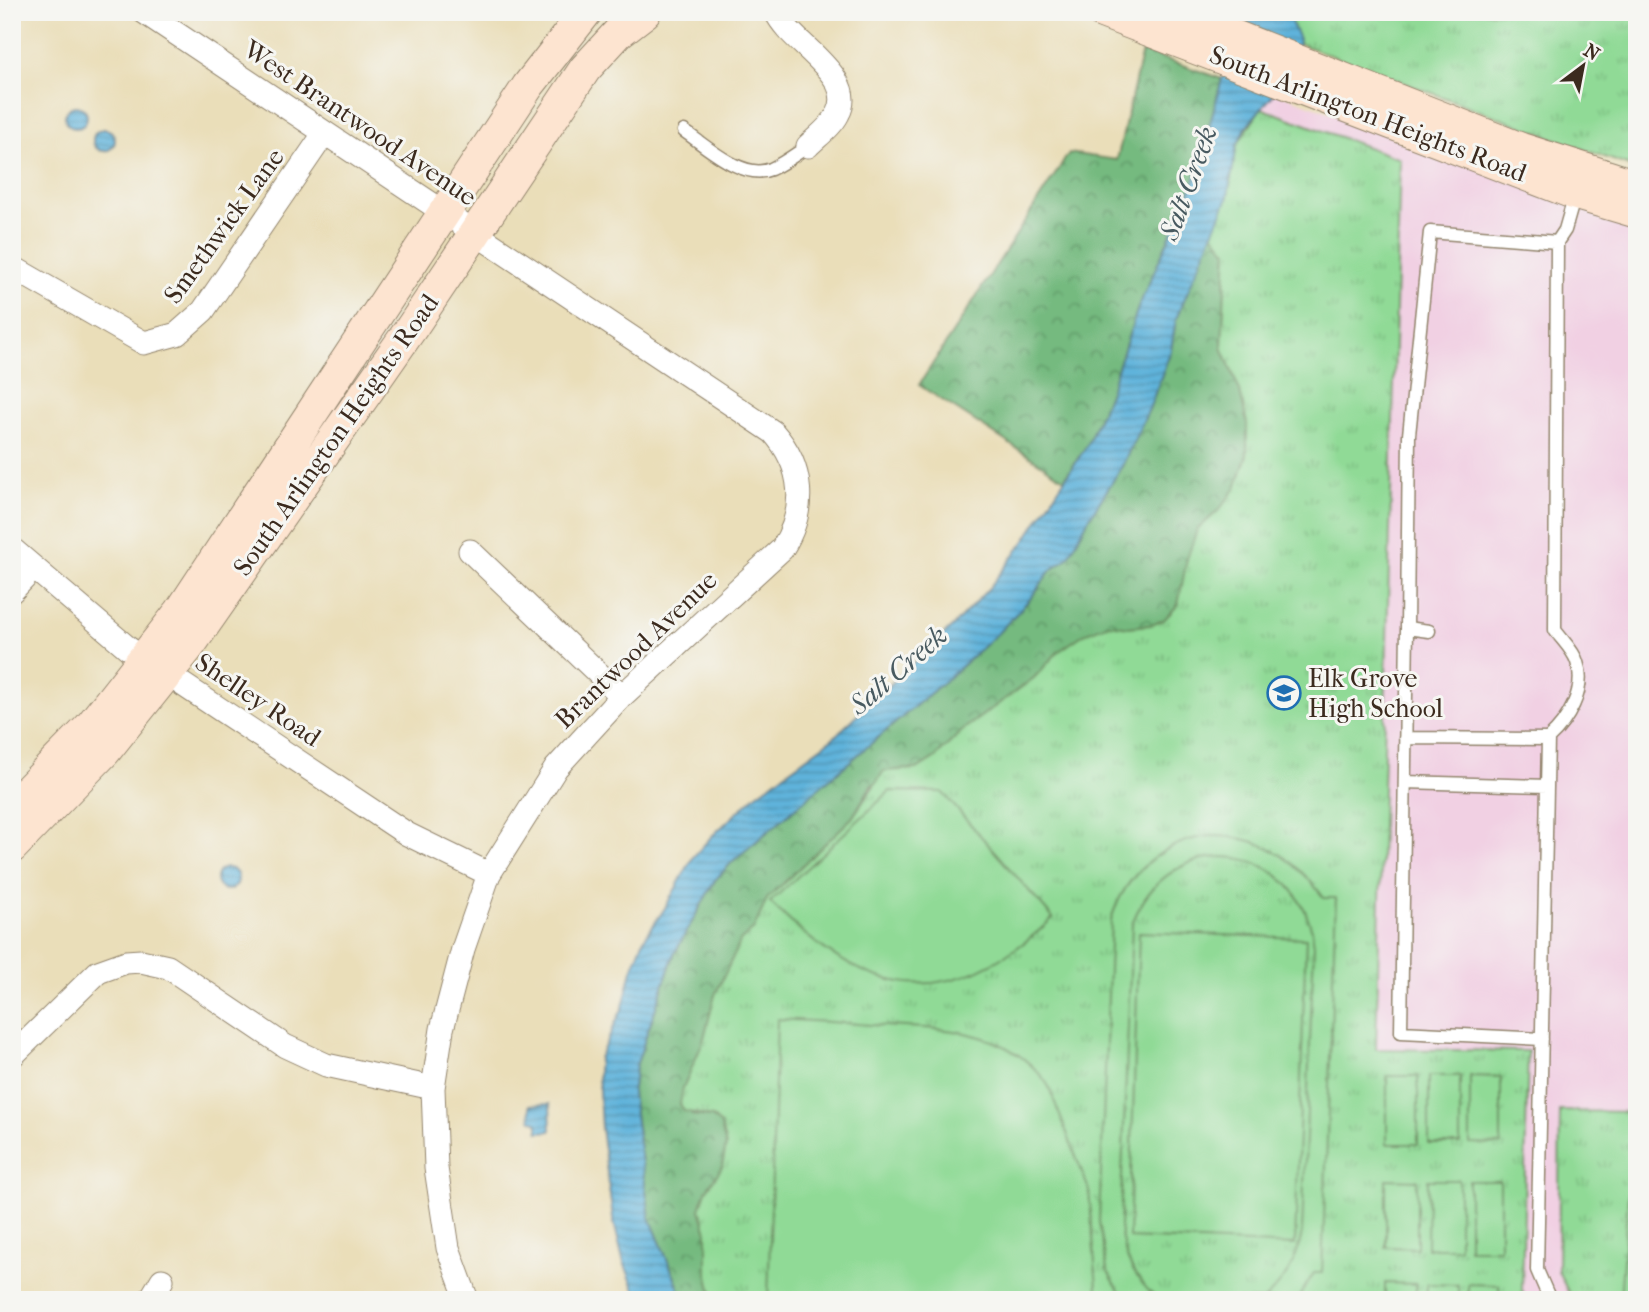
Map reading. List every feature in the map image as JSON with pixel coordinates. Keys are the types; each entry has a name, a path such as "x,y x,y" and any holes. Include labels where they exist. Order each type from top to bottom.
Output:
{"main road":[{"name":"South Arlington Heights Road","path":"12,807 90,727 157,666 181,611 528,86 586,12"},
{"name":"South Arlington Heights Road","path":"12,846 105,751 157,666 475,233 585,69 619,32 645,12"},
{"name":"South Arlington Heights Road","path":"1102,12 1203,37 1578,182 1637,212"},
{"name":"South Arlington Heights Road","path":"1173,12 1203,37"},
{"name":"South Arlington Heights Road","path":"1578,182 1637,186"}],"street":[{"name":"West Brantwood Avenue","path":"144,12 475,233"},
{"path":"776,12 790,36 830,68 841,93 842,107 837,117 808,146"},
{"name":"Smethwick Lane","path":"12,267 144,343 177,334 204,311 324,134"},
{"name":"Brantwood Avenue","path":"467,1300 448,1248 436,1168 433,1088 442,1029 463,949 489,874 556,768 622,696 782,549 790,537 799,508 795,467 773,432 475,233"},
{"name":"Shelley Road","path":"12,549 103,629 157,666 407,834 489,874"},
{"path":"470,551 622,696"},
{"path":"12,591 34,568"},
{"path":"12,1056 98,972 113,965 141,961 183,974 285,1046 326,1065 433,1088"},
{"path":"150,1300 162,1280"}],"lane":[{"path":"684,131 734,163 755,170 768,170 808,146"},
{"path":"1405,738 1548,740 1564,725 1575,701 1577,662 1555,630 1558,242 1565,230 1578,182"},
{"path":"1542,1039 1401,1032 1409,435 1430,232 1558,242"},
{"path":"1407,628 1429,631"},
{"path":"1548,740 1537,1270 1550,1300"},
{"path":"1405,782 1547,786"}],"shaded area":[{"name":"Elk Grove High School","path":"1274,92 1637,224 1637,1300 684,1300 803,802 947,679 1121,468 1219,213 1248,124"}],"green space":[{"path":"1214,12 1637,12 1637,169"},
{"path":"1142,51 1222,79 1194,182 1138,308 1109,394 1087,445 1064,479 919,385 1069,153 1117,160"},
{"name":"Elk Grove High School","path":"1261,108 1400,159 1376,1049 1528,1051 1522,1291 1527,1300 714,1300 707,1273 707,1232 700,1209 706,1191 722,1167 726,1146 721,1125 712,1117 684,1111 680,1104 683,1088 703,1042 715,995 741,940 754,929 767,899 852,818 884,771 917,769 936,757 964,729 1034,678 1058,652 1084,634 1109,624 1129,627 1151,625 1164,620 1178,605 1187,559 1197,530 1219,510 1236,488 1247,455 1247,423 1240,391 1222,347 1227,251 1211,231 1227,200 1237,145"},
{"path":"1211,231 1227,251 1222,347 1240,391 1247,423 1247,455 1236,488 1219,510 1197,530 1178,605 1164,620 1151,625 1129,627 1109,624 1058,652 1034,678 964,729 936,757 917,769 895,770 871,786 852,818 767,899 754,929 741,940 715,995 703,1042 683,1088 692,1115 712,1117 721,1125 726,1146 722,1167 706,1191 700,1209 707,1232 707,1273 714,1300 684,1300 650,1218 632,1094 636,1066 674,955 715,880 733,861 998,633 1030,599 1051,570 1068,558 1121,468 1149,409 1171,350 1176,319"},
{"path":"890,791 942,792 1053,918 1015,949 978,970 943,982 908,983 874,976 840,959 805,935 770,902"},
{"path":"1211,836 1246,840 1261,845 1301,871 1324,898 1336,898 1322,1273 1314,1273 1297,1300 1264,1300 1279,1285 1289,1269 1302,1232 1314,946 1305,911 1287,884 1262,866 1233,858 1203,859 1175,870 1150,892 1132,924 1120,1226 1131,1266 1142,1284 1158,1300 1125,1300 1107,1270 1099,1222 1111,920 1126,888 1148,863 1177,844"},
{"path":"1139,932 1306,938 1295,1245 1129,1238"},
{"path":"777,1019 930,1028 975,1035 1015,1052 1032,1066 1048,1085 1089,1190 1098,1300 768,1300"},
{"path":"1387,1076 1418,1076 1418,1144 1387,1144"},
{"path":"1429,1076 1460,1076 1460,1144 1429,1144"},
{"path":"1470,1076 1501,1077 1501,1145 1470,1144"},
{"path":"1560,1111 1637,1112 1637,1300 1572,1300 1558,1271"},
{"path":"1630,1170 1637,1170 1637,1300 1620,1300"},
{"path":"1386,1179 1417,1180 1417,1248 1386,1247"},
{"path":"1428,1180 1459,1180 1459,1248 1427,1248"},
{"path":"1469,1181 1500,1181 1500,1249 1469,1249"},
{"path":"1385,1283 1416,1284 1416,1300 1385,1300"},
{"path":"1427,1284 1458,1285 1458,1300 1426,1300"},
{"path":"1468,1284 1499,1285 1499,1300 1468,1300"}],"water":[{"path":"1216,12 1291,12 1291,22 1299,39 1297,53 1287,79 1248,124 1237,145 1227,200 1176,319 1171,350 1149,409 1121,468 1068,558 1051,570 1030,599 998,633 733,861 715,880 674,954 636,1066 632,1094 650,1218 684,1300 639,1300 623,1260 613,1218 601,1128 598,1072 599,1058 623,1007 632,970 644,939 665,908 693,857 712,836 757,794 833,738 953,626 989,588 1024,542 1087,445 1109,394 1138,308 1194,182 1230,58"},
{"path":"76,106 84,109 87,117 84,125 76,128 68,125 65,117 68,109"},
{"path":"104,129 114,136 115,140 108,150 104,151 94,144 93,140 100,130"},
{"path":"227,868 235,871 238,879 235,887 227,890 219,887 216,879 219,871"},
{"path":"550,1104 551,1131 538,1132 538,1123 531,1119 530,1105"}],"place":[{"name":"Elk Grove High School","path":"1284,693"}],"water label":[{"name":"Salt Creek","path":"1188,183"},
{"name":"Salt Creek","path":"898,670"}]}
